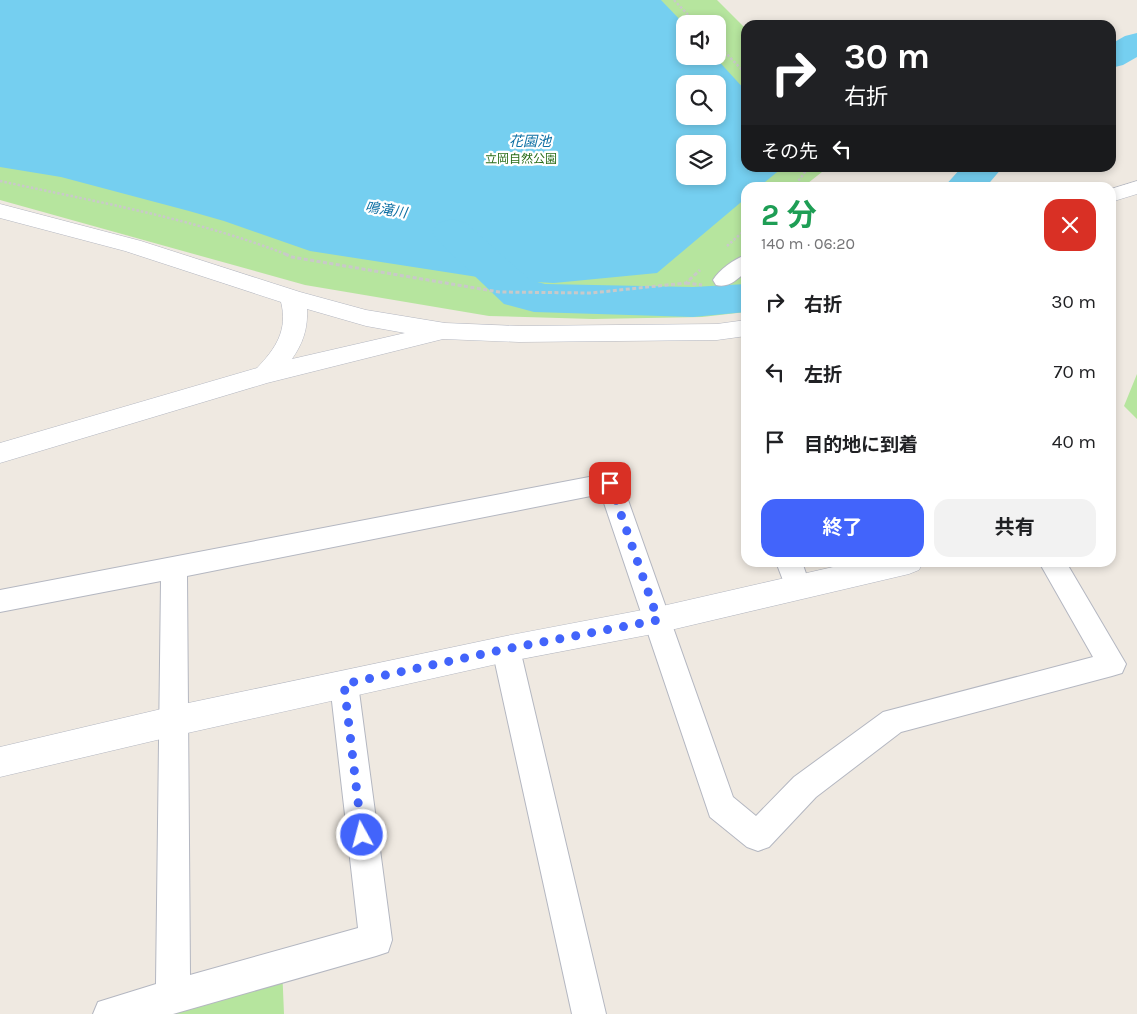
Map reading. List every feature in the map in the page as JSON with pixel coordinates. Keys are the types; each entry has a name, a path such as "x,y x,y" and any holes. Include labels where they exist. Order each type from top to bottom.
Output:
{"street":[{"path":"1116,194 1137,187"},
{"path":"0,211 133,246 292,297 366,318 445,331 519,334 718,332 741,329"},
{"path":"723,280 741,266"},
{"path":"266,374 281,359 291,343 296,327 296,312 292,297"},
{"path":"0,453 266,374 445,331"},
{"path":"0,601 610,483 721,807 758,836 805,787 893,721 1112,664 1055,567"},
{"path":"173,997 174,567"},
{"path":"0,762 506,649 658,620 793,575 864,567"},
{"path":"506,649 589,1014"},
{"path":"110,1014 376,940 344,684"}],"path":[{"path":"674,0 688,15"},
{"path":"726,53 741,69"},
{"path":"0,181 157,215 247,239 292,257 499,292 591,293 686,283 706,265"},
{"path":"726,247 741,233"}],"green space":[{"name":"花園池","path":"0,0 717,0 741,24 741,172 822,172 809,182 741,182 741,313 702,317 593,319 489,316 305,285 0,200"},
{"path":"1137,374 1137,419 1124,406"},
{"path":"282,966 284,1014 110,1014"}],"water":[{"name":"花園池","path":"0,0 661,0 676,16 676,65 722,65 741,86 741,172 777,172 765,182 741,182 741,202 657,273 554,283 497,280 310,251 189,211 61,177 0,167"}],"waterway":[{"path":"1116,55 1137,43"},
{"path":"968,182 979,172"},
{"name":"鳴滝川","path":"452,232 519,294 533,295 534,298 693,302 741,298"}],"route":[{"path":"362,835 344,684 506,649 658,620 610,483"}],"park label":[{"name":"立岡自然公園","path":"521,159"}]}
